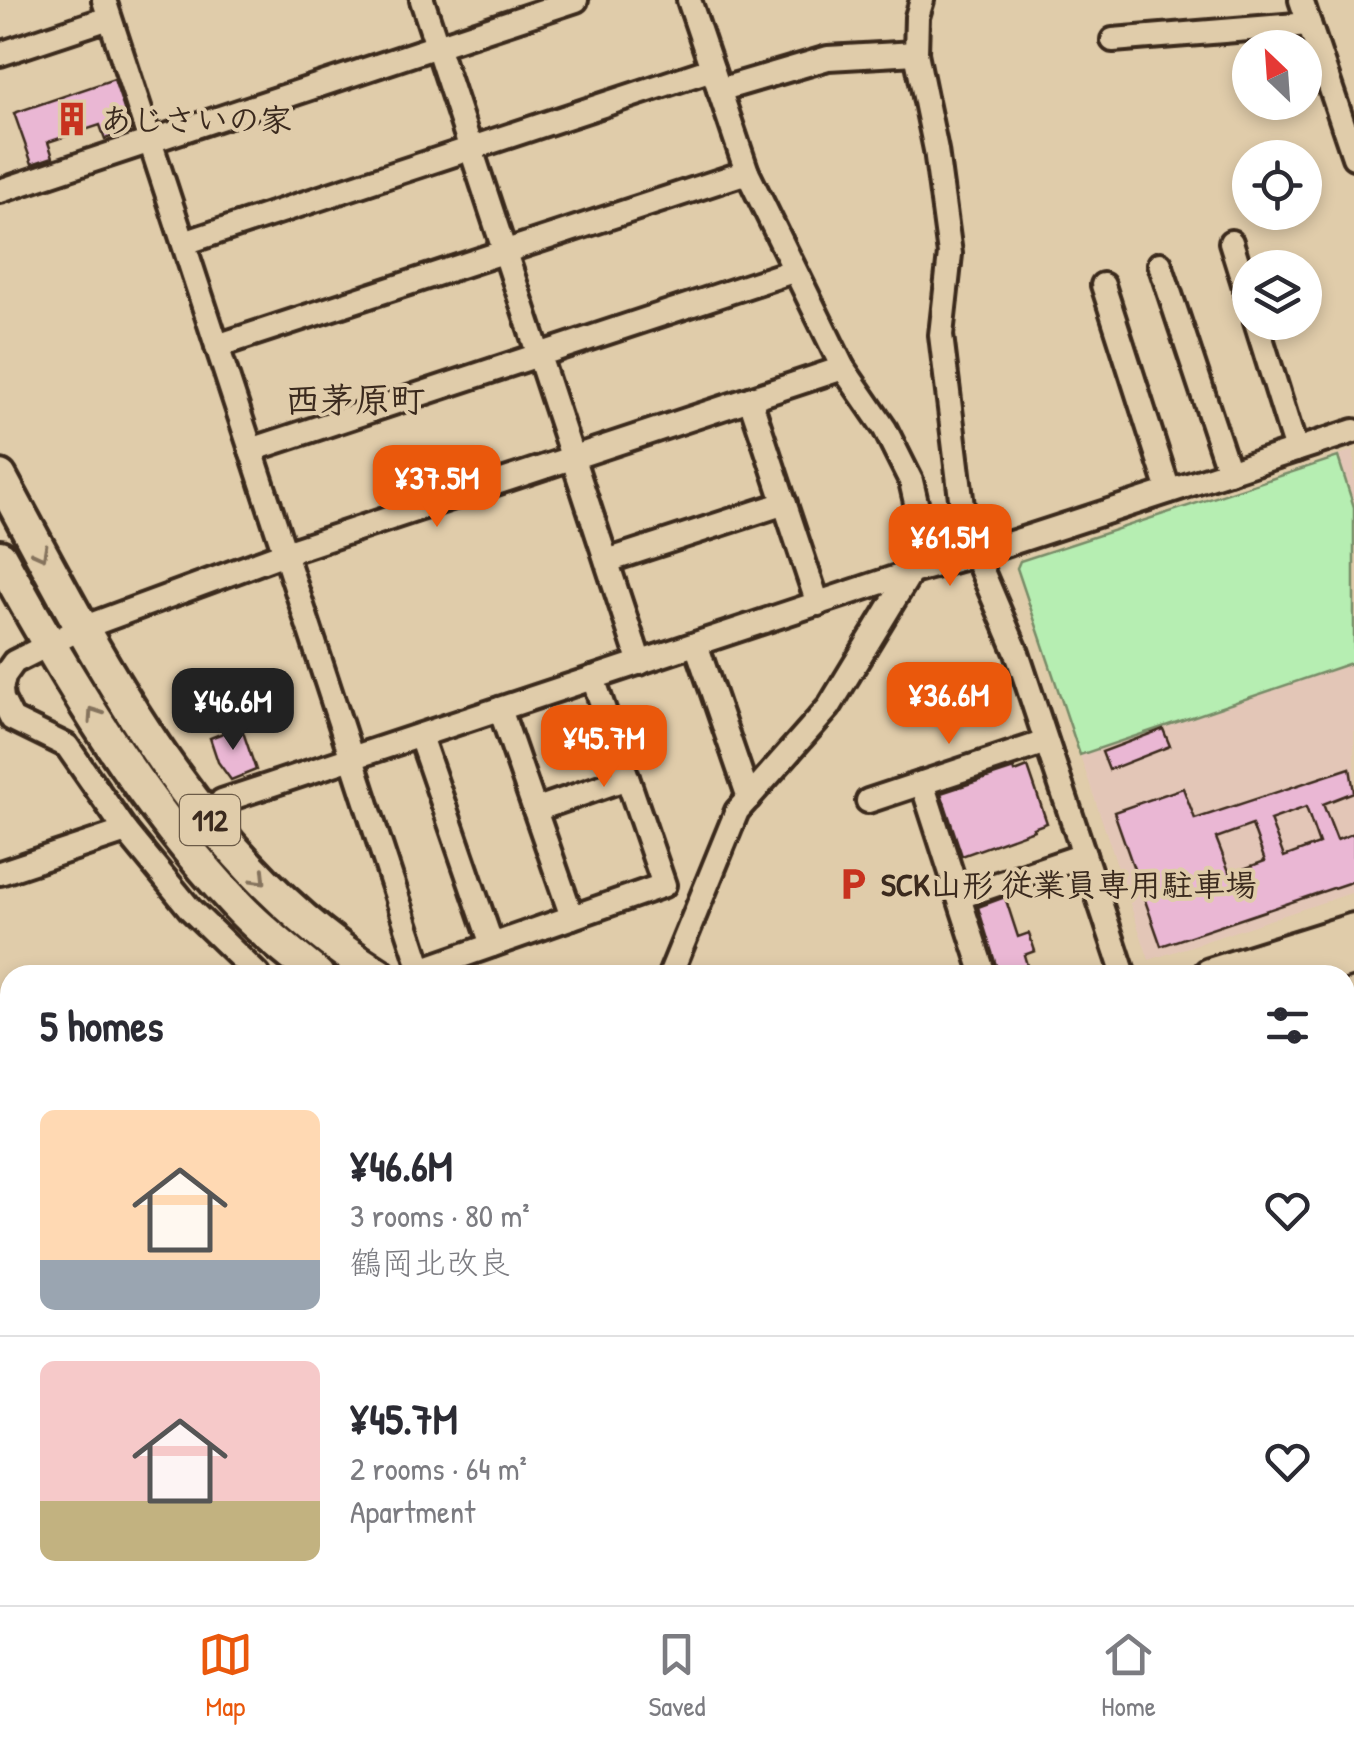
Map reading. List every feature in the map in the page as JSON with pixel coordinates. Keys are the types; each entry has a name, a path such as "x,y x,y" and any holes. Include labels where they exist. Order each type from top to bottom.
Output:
{"highway":[{"name":"112","path":"0,478 126,704 197,805 260,881 364,965"},
{"name":"112","path":"0,557 48,645 168,824 237,906 305,965"},
{"path":"1242,965 1354,930"}],"street":[{"path":"422,0 640,662"},
{"path":"0,191 576,0"},
{"path":"674,965 736,811 828,706 920,557 917,506 911,481 885,429 843,368 747,172 689,0"},
{"path":"922,0 917,17 916,52 936,150 950,254 941,335 966,531 1017,653 1121,965"},
{"path":"1301,0 1354,157"},
{"path":"0,54 106,9 418,965"},
{"path":"1113,40 1310,24"},
{"path":"184,243 471,148 716,79 828,58 916,52"},
{"path":"218,346 747,172"},
{"path":"1231,242 1233,250"},
{"path":"1160,264 1229,472"},
{"path":"252,450 793,271"},
{"path":"1103,286 1168,492"},
{"path":"1262,340 1296,450"},
{"path":"248,965 190,909 126,831 68,746 12,718 2,699 2,681 9,668 82,628 285,552 843,368"},
{"path":"750,399 818,604"},
{"path":"222,801 912,572 1354,431"},
{"path":"606,561 784,503"},
{"path":"696,644 749,798"},
{"path":"434,965 664,885 592,678"},
{"path":"500,709 572,917"},
{"path":"420,736 492,945"},
{"path":"868,801 1046,742"},
{"path":"535,810 627,778"},
{"path":"922,783 981,965"},
{"path":"0,873 126,831"},
{"path":"959,897 1084,855"}],"shaded area":[{"path":"1354,450 1354,892 1149,960 1017,568 1020,561"}],"green space":[{"path":"1338,457 1354,507 1354,662 1080,755 1017,568 1020,561"}],"building":[{"name":"あじさいの家","path":"114,79 131,130 105,139 100,125 48,142 53,157 32,164 14,113"},
{"path":"241,726 256,770 231,780 218,762 210,738"},
{"path":"1163,729 1170,746 1109,770 1102,752"},
{"path":"1028,767 1047,823 962,856 941,793"},
{"path":"1350,768 1354,792 1323,804 1337,840 1354,833 1354,881 1161,946 1114,812 1183,788 1195,819","holes":["1306,807 1319,844 1284,857 1270,820","1252,825 1265,861 1230,874 1216,838"]},
{"path":"1005,897 1018,937 1029,933 1035,951 1024,955 1027,965 996,965 978,907"}],"place":[{"name":"あじさいの家","path":"72,119"},
{"name":"SCK山形 従業員専用駐車場","path":"853,884"}],"district":[{"name":"西茅原町","path":"355,399"}]}
